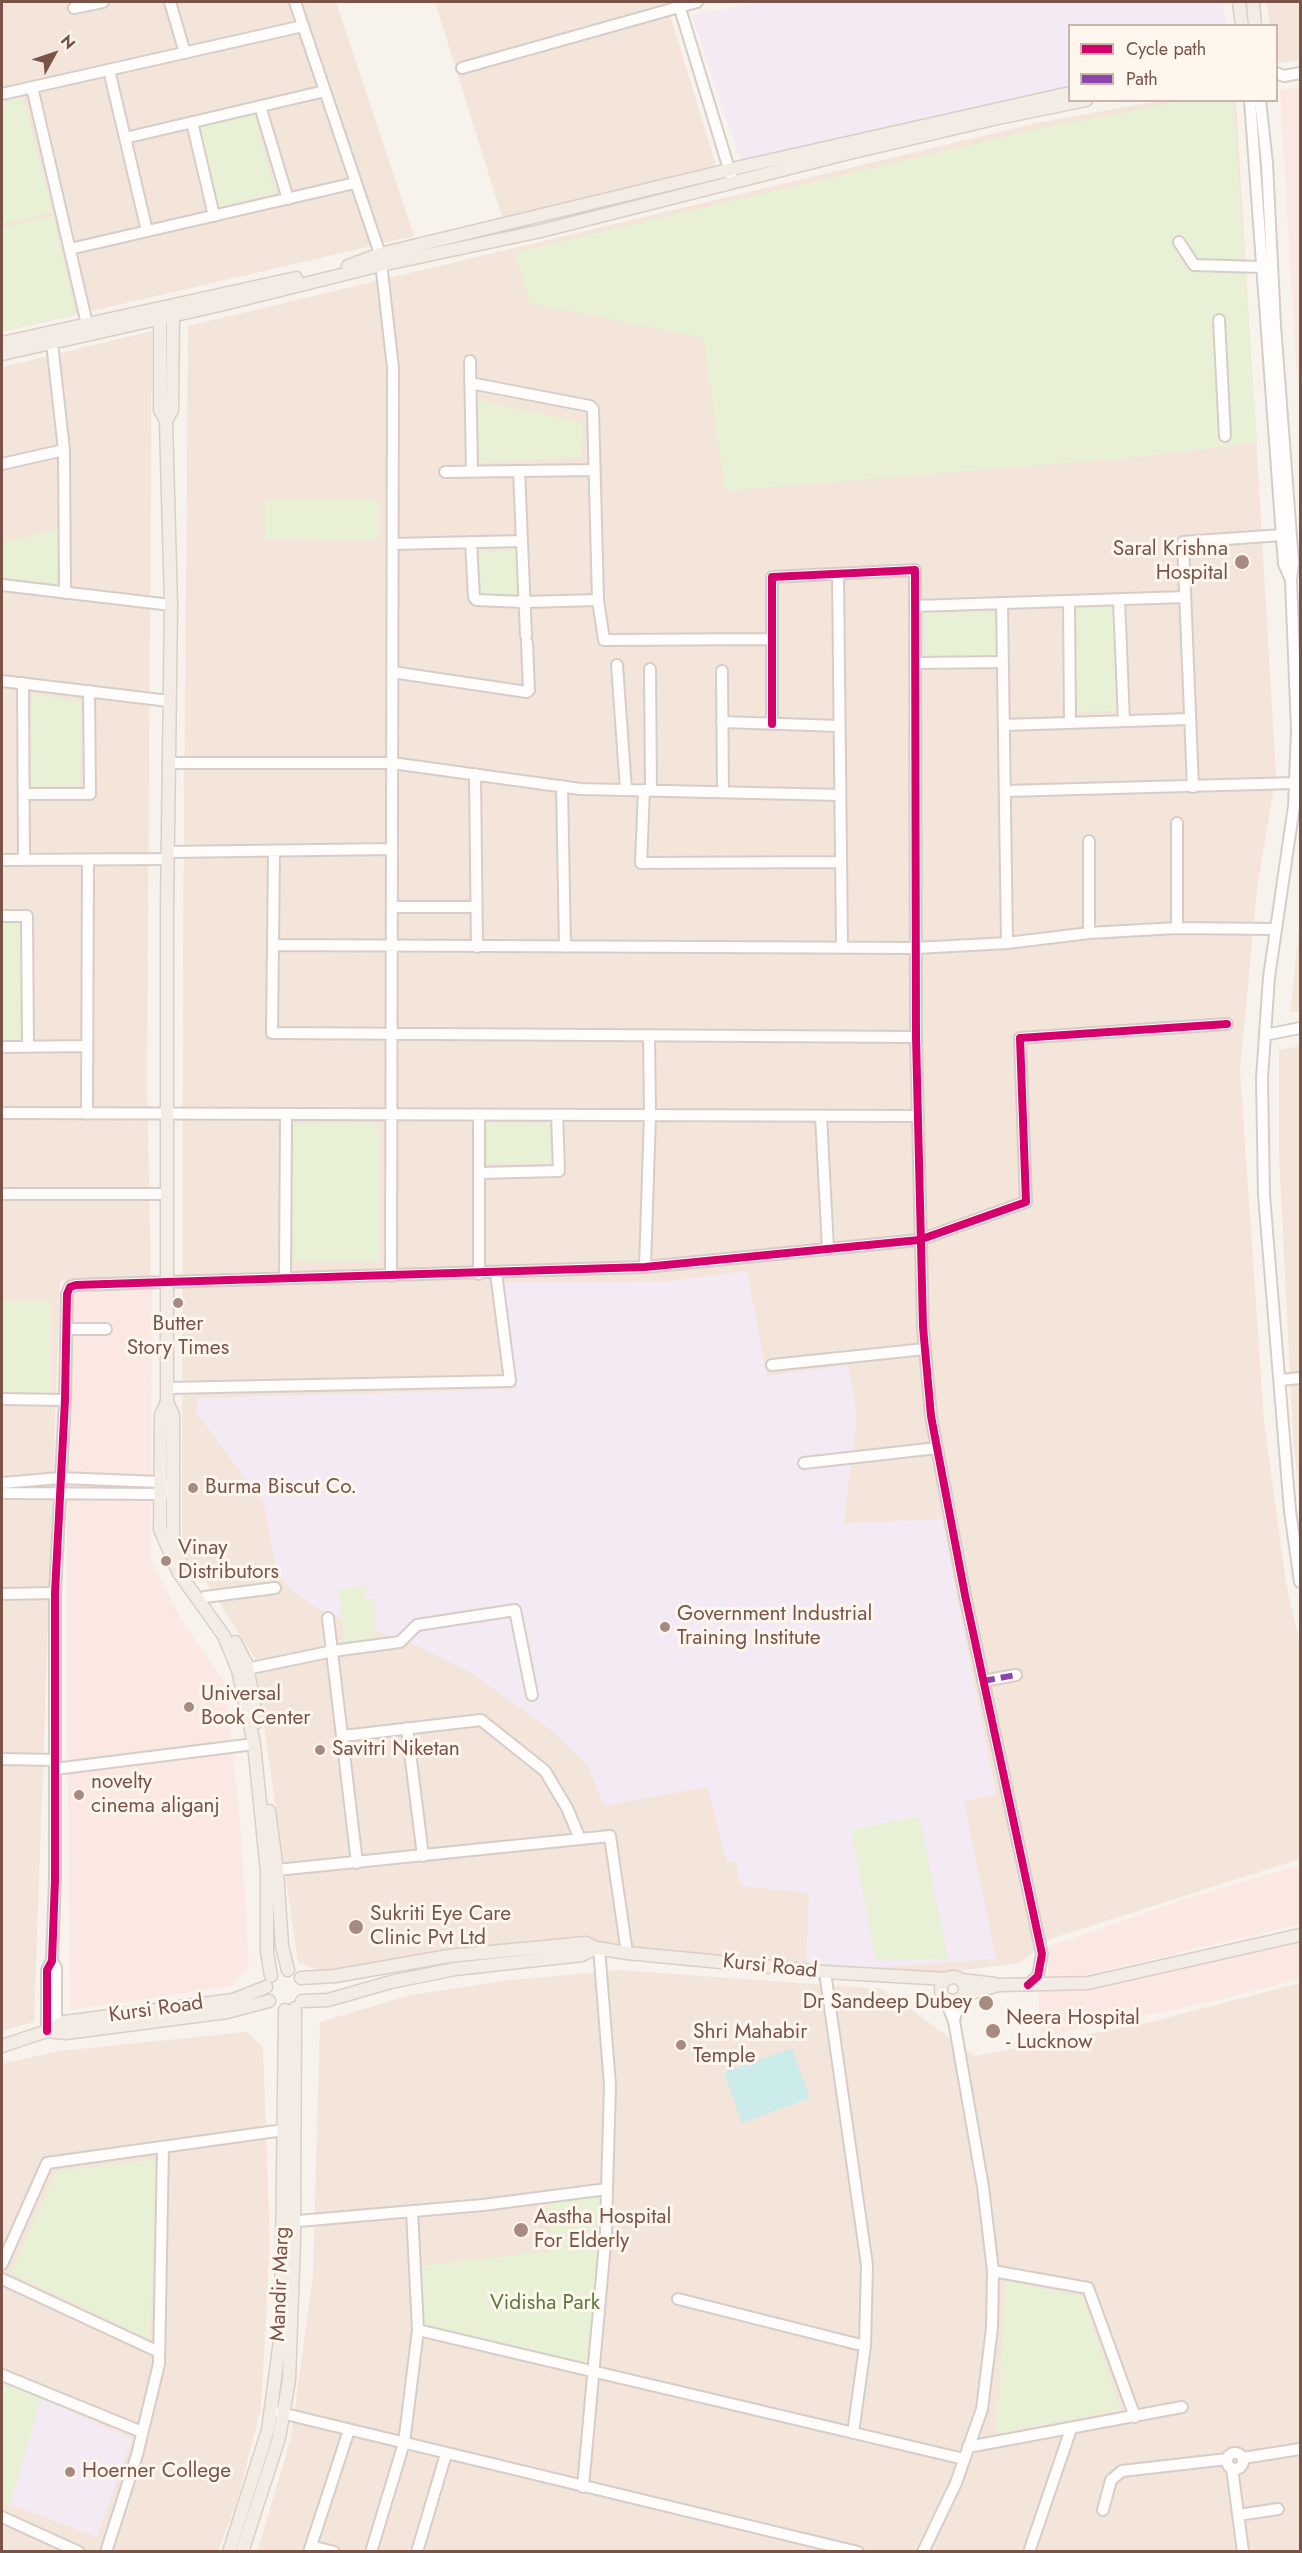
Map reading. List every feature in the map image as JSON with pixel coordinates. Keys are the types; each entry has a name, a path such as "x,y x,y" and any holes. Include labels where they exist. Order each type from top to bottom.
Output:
{"main road":[{"path":"1239,2 1242,24"},
{"path":"1253,2 1255,24"},
{"path":"2,354 380,260 541,231 843,142 1068,93"},
{"path":"732,176 1076,102"},
{"path":"166,421 172,410 172,311"},
{"path":"2,343 87,324 160,314"},
{"path":"160,314 160,410 166,421 171,605 167,856 167,1402 161,1415 160,1529 179,1573 224,1636 243,1670 254,1744 267,1872 267,1952 270,2001 276,2007 294,2006"},
{"path":"167,1402 173,1415 172,1534 178,1557 231,1634 243,1670 277,1870 282,1946 288,1970"},
{"path":"999,1985 953,2001 944,1989 955,1977 999,1985 1088,1983 1300,1935"},
{"name":"Kursi Road","path":"301,1977 335,1976 449,1956 586,1943 598,1948 627,1953 825,1972 916,1976 944,1989"},
{"name":"Kursi Road","path":"294,2006 328,2000 391,1982 454,1969 582,1955 598,1948"},
{"path":"229,2552 268,2430 289,2380 290,2129 294,2006 305,1985 301,1977 288,1970 282,1970 269,1981"},
{"path":"962,1980 966,1987 962,1997"},
{"name":"Kursi Road","path":"2,2046 51,2029 64,2022 233,2000 269,1981"},
{"name":"Kursi Road","path":"51,2029 66,2033 227,2012 270,2001"},
{"path":"243,2552 279,2438 277,2412"}],"street":[{"path":"74,8 103,2"},
{"path":"170,2 185,53"},
{"path":"295,2 380,260 393,368 391,1276"},
{"path":"462,68 678,4 697,2"},
{"path":"678,4 732,176"},
{"path":"2,94 303,26"},
{"path":"109,70 147,231"},
{"path":"1278,74 1284,76 1300,73"},
{"path":"32,87 87,324"},
{"path":"125,138 325,91"},
{"path":"1250,102 1263,189 1261,267 1284,564 1296,580"},
{"path":"1260,102 1263,189 1296,580 1297,730 1294,806 1269,977 1264,1035 1262,1078 1264,1195 1290,1511 1300,1582"},
{"path":"260,106 288,199"},
{"path":"192,122 214,216"},
{"path":"70,249 356,183"},
{"path":"1179,242 1194,265 1261,267"},
{"path":"1219,320 1225,436"},
{"path":"52,343 64,450 65,593"},
{"path":"470,361 472,471"},
{"path":"470,382 592,407 594,411 598,600 602,637 606,641 772,639"},
{"path":"2,464 64,450"},
{"path":"445,472 594,470"},
{"path":"392,672 527,692 529,690 519,471"},
{"path":"1193,787 1183,542 1282,535"},
{"path":"393,544 522,541"},
{"path":"471,542 475,599 478,601 598,600"},
{"path":"772,724 772,577 915,570 917,1116 919,1240 925,1349 931,1416 937,1448 983,1681 1042,1954 1038,1976 1028,1985"},
{"path":"838,574 842,948"},
{"path":"2,585 171,605"},
{"path":"915,606 1185,597"},
{"path":"1119,600 1124,721"},
{"path":"1069,601 1070,722"},
{"path":"1002,603 1007,943"},
{"path":"916,663 1003,662"},
{"path":"617,665 626,790"},
{"path":"650,669 647,790 641,863 841,862"},
{"path":"722,671 723,792"},
{"path":"2,681 169,701"},
{"path":"23,683 24,860"},
{"path":"24,794 90,794 89,691"},
{"path":"1004,724 1191,719"},
{"path":"722,722 839,726"},
{"path":"168,763 392,763 562,786 626,790 840,795"},
{"path":"475,774 477,947"},
{"path":"1005,791 1295,783"},
{"path":"562,786 565,947"},
{"path":"1177,823 1177,928"},
{"path":"1089,840 1089,933"},
{"path":"2,860 88,860 274,851 392,849"},
{"path":"274,851 272,1033 916,1037"},
{"path":"87,1114 88,860"},
{"path":"392,907 476,907"},
{"path":"2,916 27,916 28,1047"},
{"path":"273,945 916,948 1007,943 1089,933 1177,928 1276,929"},
{"path":"51,2029 47,1970 52,1961 55,1593 65,1400 67,1294 70,1287 645,1267 919,1240 1026,1202 1020,1038 1227,1024"},
{"path":"1264,1035 1300,1028"},
{"path":"645,1267 650,1036"},
{"path":"2,1047 87,1046"},
{"path":"2,1113 917,1116"},
{"path":"285,1278 286,1114"},
{"path":"479,1115 479,1274"},
{"path":"479,1173 559,1171 557,1115"},
{"path":"821,1116 828,1249"},
{"path":"2,1194 167,1194"},
{"path":"167,1388 510,1382 496,1273"},
{"path":"67,1329 106,1329"},
{"path":"772,1365 925,1349"},
{"path":"1280,1380 1300,1378"},
{"path":"2,1399 65,1400"},
{"path":"804,1463 937,1448"},
{"path":"2,1483 60,1478 173,1490"},
{"path":"2,1491 6,1493 59,1492 160,1488"},
{"path":"205,1597 275,1588"},
{"path":"2,1594 55,1593"},
{"path":"243,1670 333,1651 400,1642 417,1625 515,1610 532,1695"},
{"path":"328,1618 357,1863"},
{"path":"983,1681 1016,1675"},
{"path":"343,1736 481,1720 545,1771 567,1808 580,1839"},
{"path":"407,1728 423,1856"},
{"path":"2,1759 55,1764 254,1744"},
{"path":"277,1870 610,1836 627,1953"},
{"path":"583,2487 607,2189 610,2085 598,1948"},
{"path":"825,1972 867,2265 865,2346 853,2433"},
{"path":"923,2552 956,2483 982,2409 992,2328 993,2271 983,2187 954,2021 944,1989"},
{"path":"954,2021 962,1997"},
{"path":"2,2264 47,2163 290,2129"},
{"path":"105,2552 137,2455 159,2364 163,2147"},
{"path":"289,2222 483,2205 607,2189"},
{"path":"371,2552 404,2443 418,2330 412,2211"},
{"path":"993,2271 1088,2288 1135,2416"},
{"path":"2,2279 159,2352"},
{"path":"678,2299 865,2346"},
{"path":"418,2330 964,2459"},
{"path":"2,2375 142,2432"},
{"path":"968,2447 1182,2407"},
{"path":"277,2412 858,2552"},
{"path":"1029,2552 1071,2429"},
{"path":"334,2552 310,2549 349,2430"},
{"path":"1243,2552 1230,2464 1235,2452 1243,2458 1300,2449"},
{"path":"417,2552 446,2454"},
{"path":"1103,2510 1112,2480 1122,2471 1230,2464"},
{"path":"1238,2515 1278,2509"},
{"path":"2,2517 79,2552"},
{"path":"804,2552 806,2540"}],"shaded area":[{"path":"2,2 336,2 414,236 2,332"},
{"path":"435,2 666,2 716,165 503,220"},
{"path":"762,2 1222,2 1226,24 1068,24 1068,90 741,161 692,15"},
{"path":"1266,2 1300,2 1300,60 1278,63 1278,24 1270,24"},
{"path":"1300,87 1300,380 1297,380 1280,90"},
{"path":"1152,102 1236,102 1276,775 1257,889 1240,1070 1264,1421 1286,1583 1300,1645 1300,1859 1053,1938 1019,1963 925,1975 618,1952 332,1975 298,1963 254,1657 206,1582 182,1552 183,947 188,326 1037,123"},
{"path":"152,331 147,1084 151,1278 60,1281 34,2022 2,2031 2,367"},
{"path":"1300,920 1300,1011 1290,1013"},
{"path":"1300,1046 1300,1503 1293,1436 1279,1154 1279,1050"},
{"name":"Government Industrial Training Institute","path":"747,1271 767,1376 848,1365 857,1415 844,1523 942,1519 996,1795 964,1801 996,1959 859,1969 806,1965 809,1893 740,1886 736,1861 727,1863 707,1787 604,1806 587,1765 552,1731 471,1673 413,1644 319,1610 291,1590 277,1573 264,1504 196,1412 197,1398 517,1389 503,1282 670,1281"},
{"path":"152,1287 151,1560 182,1621 225,1683 241,1831 249,1966 232,1986 70,2010 67,1291"},
{"path":"1300,1865 1300,1924 1086,1975 1048,1976 1048,1947 1185,1899"},
{"path":"1300,1941 1300,1979 1210,2002 1041,2037 1038,1991 1082,1990"},
{"path":"619,1970 882,1989 975,2056 1151,2022 1300,1983 1300,2551 257,2552 291,2438 313,2274 320,2022 411,1995 502,1981"},
{"path":"247,2032 263,2048 270,2244 261,2408 238,2498 218,2551 2,2551 2,2064 59,2051"},
{"name":"Hoerner College","path":"41,2398 132,2439 97,2537 10,2504"}],"green space":[{"path":"23,97 52,212 2,224 2,102"},
{"path":"1177,102 1233,102 1257,442 1137,457 725,491 704,338 530,303 515,252 1035,130"},
{"path":"254,113 275,193 220,207 199,127"},
{"path":"53,216 76,314 2,332 2,228"},
{"path":"478,400 583,423 582,457 478,463"},
{"path":"265,499 378,500 378,540 265,538"},
{"path":"57,529 57,585 2,578 2,543"},
{"path":"516,550 518,595 480,596 478,552"},
{"path":"1113,606 1116,711 1078,712 1075,607"},
{"path":"995,612 997,655 926,656 925,613"},
{"path":"32,693 81,702 80,785 31,787"},
{"path":"22,922 21,1040 2,1040 2,923"},
{"path":"293,1123 378,1123 379,1262 294,1262"},
{"path":"484,1123 551,1123 551,1164 484,1164"},
{"path":"2,1301 50,1301 50,1397 2,1397"},
{"path":"366,1586 365,1599 375,1599 374,1640 344,1642 339,1589"},
{"path":"919,1816 948,1959 876,1960 851,1830"},
{"path":"157,2159 150,2339 11,2273 56,2171"},
{"name":"Vidisha Park","path":"603,2193 592,2368 420,2327 418,2266 553,2251 546,2200"},
{"path":"1006,2281 1083,2297 1121,2410 996,2434"},
{"path":"2,2380 41,2398 10,2504 2,2501"}],"water":[{"path":"792,2048 810,2098 742,2123 724,2072"}],"marked path":[{"path":"983,1681 1016,1675"}],"cycle path":[{"path":"772,724 772,577 915,570 916,1037 923,1327 931,1416 965,1595 1042,1954 1038,1976 1028,1985"},
{"path":"47,2031 47,1970 52,1961 55,1880 55,1593 65,1400 67,1294 70,1287 645,1267 919,1240 1026,1202 1020,1038 1227,1024"}],"place":[{"name":"Saral Krishna Hospital","path":"1242,562"},
{"name":"Butter Story Times","path":"178,1303"},
{"name":"Burma Biscut Co.","path":"193,1488"},
{"name":"Vinay Distributors","path":"166,1561"},
{"name":"Government Industrial Training Institute","path":"665,1627"},
{"name":"Universal Book Center","path":"189,1707"},
{"name":"Savitri Niketan","path":"320,1750"},
{"name":"novelty cinema aliganj","path":"79,1795"},
{"name":"Sukriti Eye Care Clinic Pvt Ltd","path":"356,1927"},
{"name":"Dr Sandeep Dubey","path":"986,2003"},
{"name":"Neera Hospital - Lucknow","path":"993,2031"},
{"name":"Shri Mahabir Temple","path":"681,2045"},
{"name":"Aastha Hospital For Elderly","path":"521,2230"},
{"name":"Hoerner College","path":"70,2472"}]}
